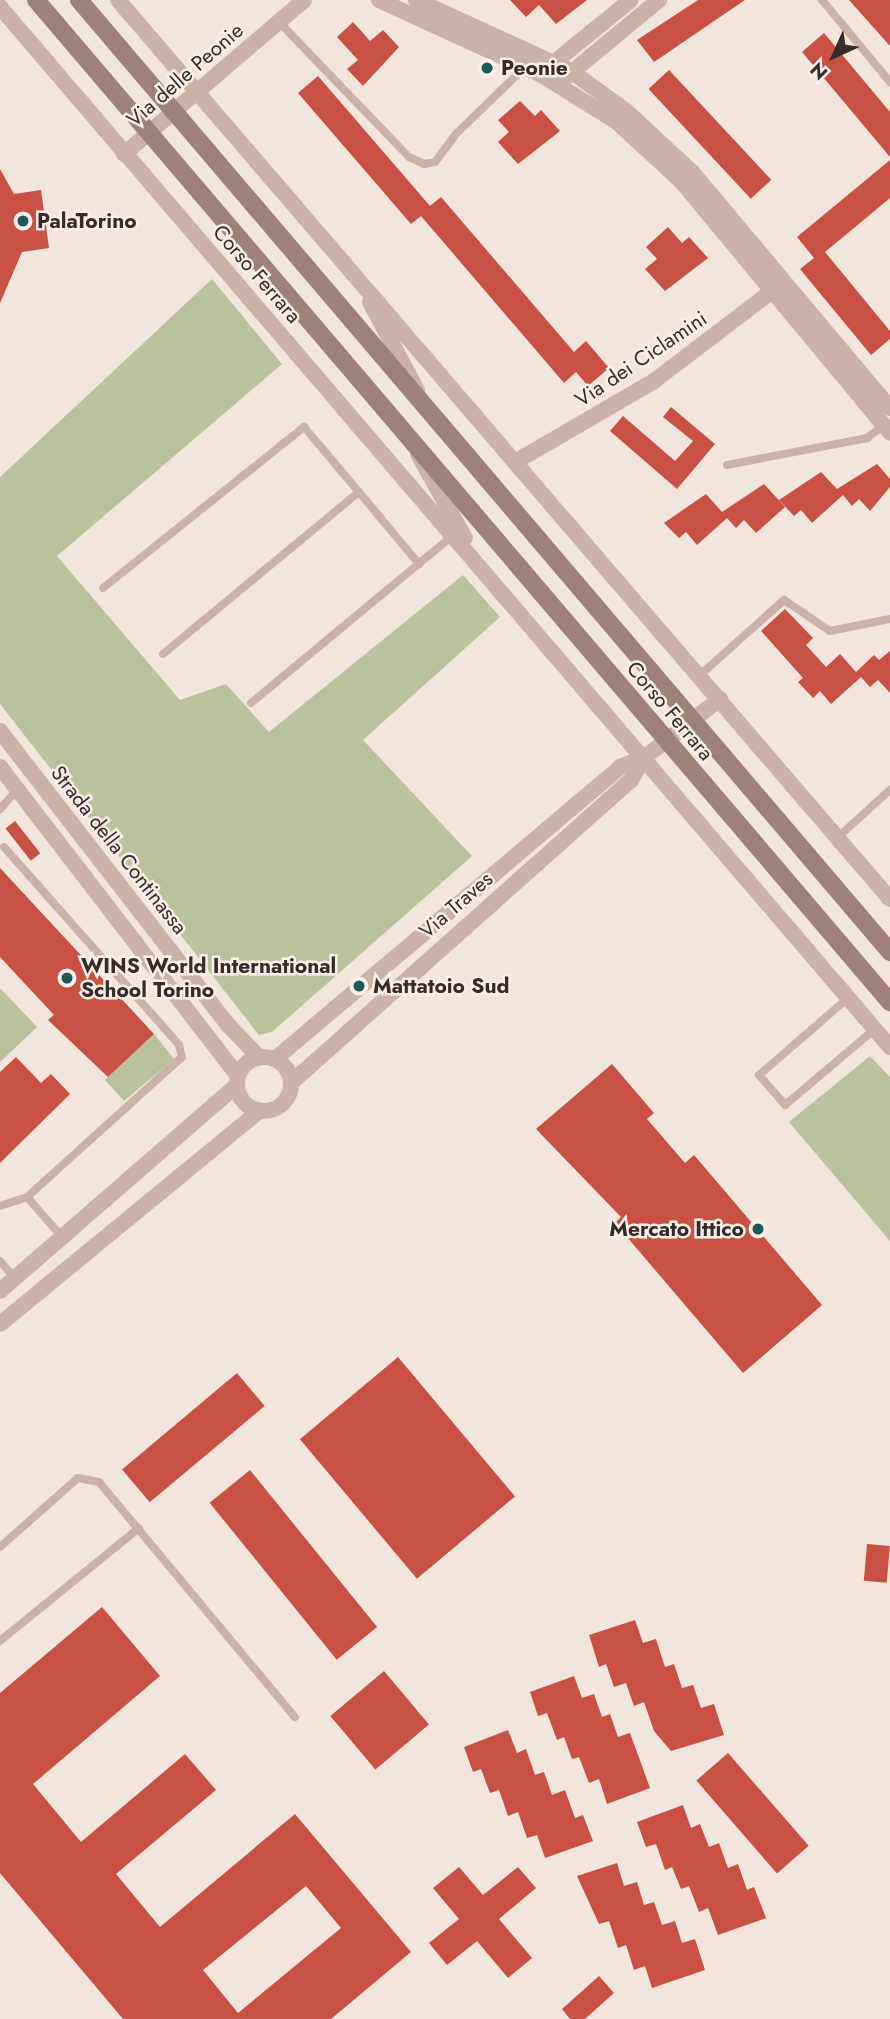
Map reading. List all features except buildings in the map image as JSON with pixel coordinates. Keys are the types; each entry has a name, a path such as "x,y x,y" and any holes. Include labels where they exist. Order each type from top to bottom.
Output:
{"main road":[{"name":"Corso Ferrara","path":"36,0 890,1002"},
{"name":"Corso Ferrara","path":"79,0 890,952"}],"street":[{"name":"Corso Ferrara","path":"118,0 890,899"},
{"name":"Via delle Peonie","path":"124,154 304,0"},
{"path":"379,0 559,85 643,145 741,238"},
{"path":"416,0 571,71 654,136 741,238 887,429"},
{"path":"540,74 631,0"},
{"path":"559,85 571,71 659,0"},
{"name":"Corso Ferrara","path":"0,7 452,537 645,757 890,1047"},
{"name":"Corso Ferrara","path":"360,282 426,407"},
{"path":"779,286 890,408"},
{"name":"Via dei Ciclamini","path":"515,462 654,381 779,286"},
{"name":"Corso Ferrara","path":"416,448 481,569"},
{"name":"Via Traves","path":"267,1058 620,767 645,757 720,699"},
{"name":"Strada della Continassa","path":"0,731 228,1026 267,1058"},
{"name":"Via Traves","path":"292,1082 631,780 645,757"},
{"name":"Strada della Continassa","path":"0,767 237,1081"},
{"path":"0,1291 63,1238 237,1081 267,1058 292,1082 282,1105 259,1111 0,1324"},
{"path":"237,1081 244,1102 259,1111"}],"lane":[{"path":"822,0 890,82"},
{"path":"279,22 409,157 424,164 435,162 457,133 525,67"},
{"path":"103,588 304,427 419,564"},
{"path":"727,465 867,438 887,429"},
{"path":"163,654 359,492"},
{"path":"251,703 452,537"},
{"path":"700,675 784,600 830,631 890,619"},
{"path":"0,809 17,790"},
{"path":"837,838 890,790"},
{"path":"0,1206 27,1197 182,1057 179,1045 4,847"},
{"path":"848,998 759,1075 785,1105 875,1030"},
{"path":"27,1197 63,1238"},
{"path":"0,1261 15,1278"},
{"path":"0,1546 78,1478 99,1482 295,1717"},
{"path":"0,1641 139,1528"}],"green space":[{"path":"212,279 282,364 57,556 180,700 226,684 269,732 463,575 500,617 363,740 472,856 272,1032 259,1035 0,704 0,477"},
{"path":"0,988 37,1027 0,1062"},
{"path":"154,1034 174,1059 124,1101 105,1080"},
{"path":"870,1056 890,1077 890,1241 789,1122"}],"place":[{"name":"Peonie","path":"487,68"},
{"name":"PalaTorino","path":"23,221"},
{"name":"WINS World International School Torino","path":"67,978"},
{"name":"Mattatoio Sud","path":"359,986"},
{"name":"Mercato Ittico","path":"758,1229"}]}
